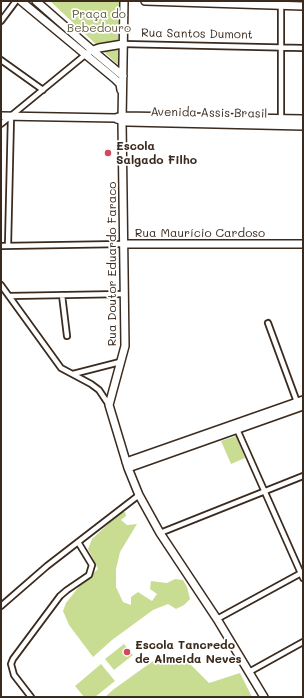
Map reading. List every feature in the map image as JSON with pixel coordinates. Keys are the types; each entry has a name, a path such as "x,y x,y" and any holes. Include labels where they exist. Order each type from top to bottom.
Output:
{"main road":[{"path":"20,1 115,79 120,84 122,94"},
{"path":"36,1 123,76"},
{"name":"Rua Doutor Eduardo Faraco","path":"109,405 125,346 120,118 123,76 124,1"},
{"path":"145,1 281,3 303,6"},
{"name":"Rua Santos Dumont","path":"92,50 123,44"},
{"path":"85,55 92,50"},
{"name":"Avenida Assis Brasil","path":"1,116 281,122 303,119"},
{"name":"Avenida Assis Brasil","path":"281,122 303,126"},
{"name":"Rua Maurício Cardoso","path":"123,244 303,244"},
{"path":"127,465 301,403"},
{"path":"109,405 127,465 139,495 160,533 217,620 264,697"}],"street":[{"path":"1,22 16,1"},
{"path":"281,3 281,122"},
{"name":"Rua Santos Dumont","path":"123,44 303,48"},
{"path":"1,124 85,55"},
{"path":"1,60 43,90"},
{"path":"8,246 11,116"},
{"name":"Rua Maurício Cardoso","path":"1,246 123,244"},
{"path":"1,285 61,368 99,390 109,405"},
{"path":"9,296 124,294"},
{"path":"62,295 68,336"},
{"path":"268,323 301,403"},
{"path":"73,374 120,362"},
{"path":"236,427 302,572 303,578"},
{"path":"160,533 303,476"},
{"path":"1,606 47,566 139,495"},
{"path":"31,697 14,675 11,664 13,659 60,596 66,590 89,575 92,565 78,542"},
{"path":"217,620 302,572"},
{"path":"249,672 303,642"}],"green space":[{"name":"Praça do Bebedouro","path":"50,1 119,2 118,65"},
{"path":"236,436 245,458 231,464 221,441"},
{"path":"121,512 125,512 126,516 121,520 127,525 137,524 120,552 116,569 116,587 123,602 131,605 131,597 138,592 152,601 157,594 150,589 151,581 167,583 175,579 183,580 187,587 190,599 184,605 176,609 168,604 153,610 112,640 93,657 69,625 63,611 66,603 81,584 98,569 88,549 92,539"},
{"path":"124,644 133,655 114,670 105,659"},
{"path":"160,656 185,659 209,683 240,673 252,697 105,697"},
{"path":"101,664 115,681 95,697 84,697 75,686"}],"place":[{"name":"Escola Salgado Filho","path":"108,153"},
{"name":"Escola Tancredo de Almeida Neves","path":"127,652"}]}
